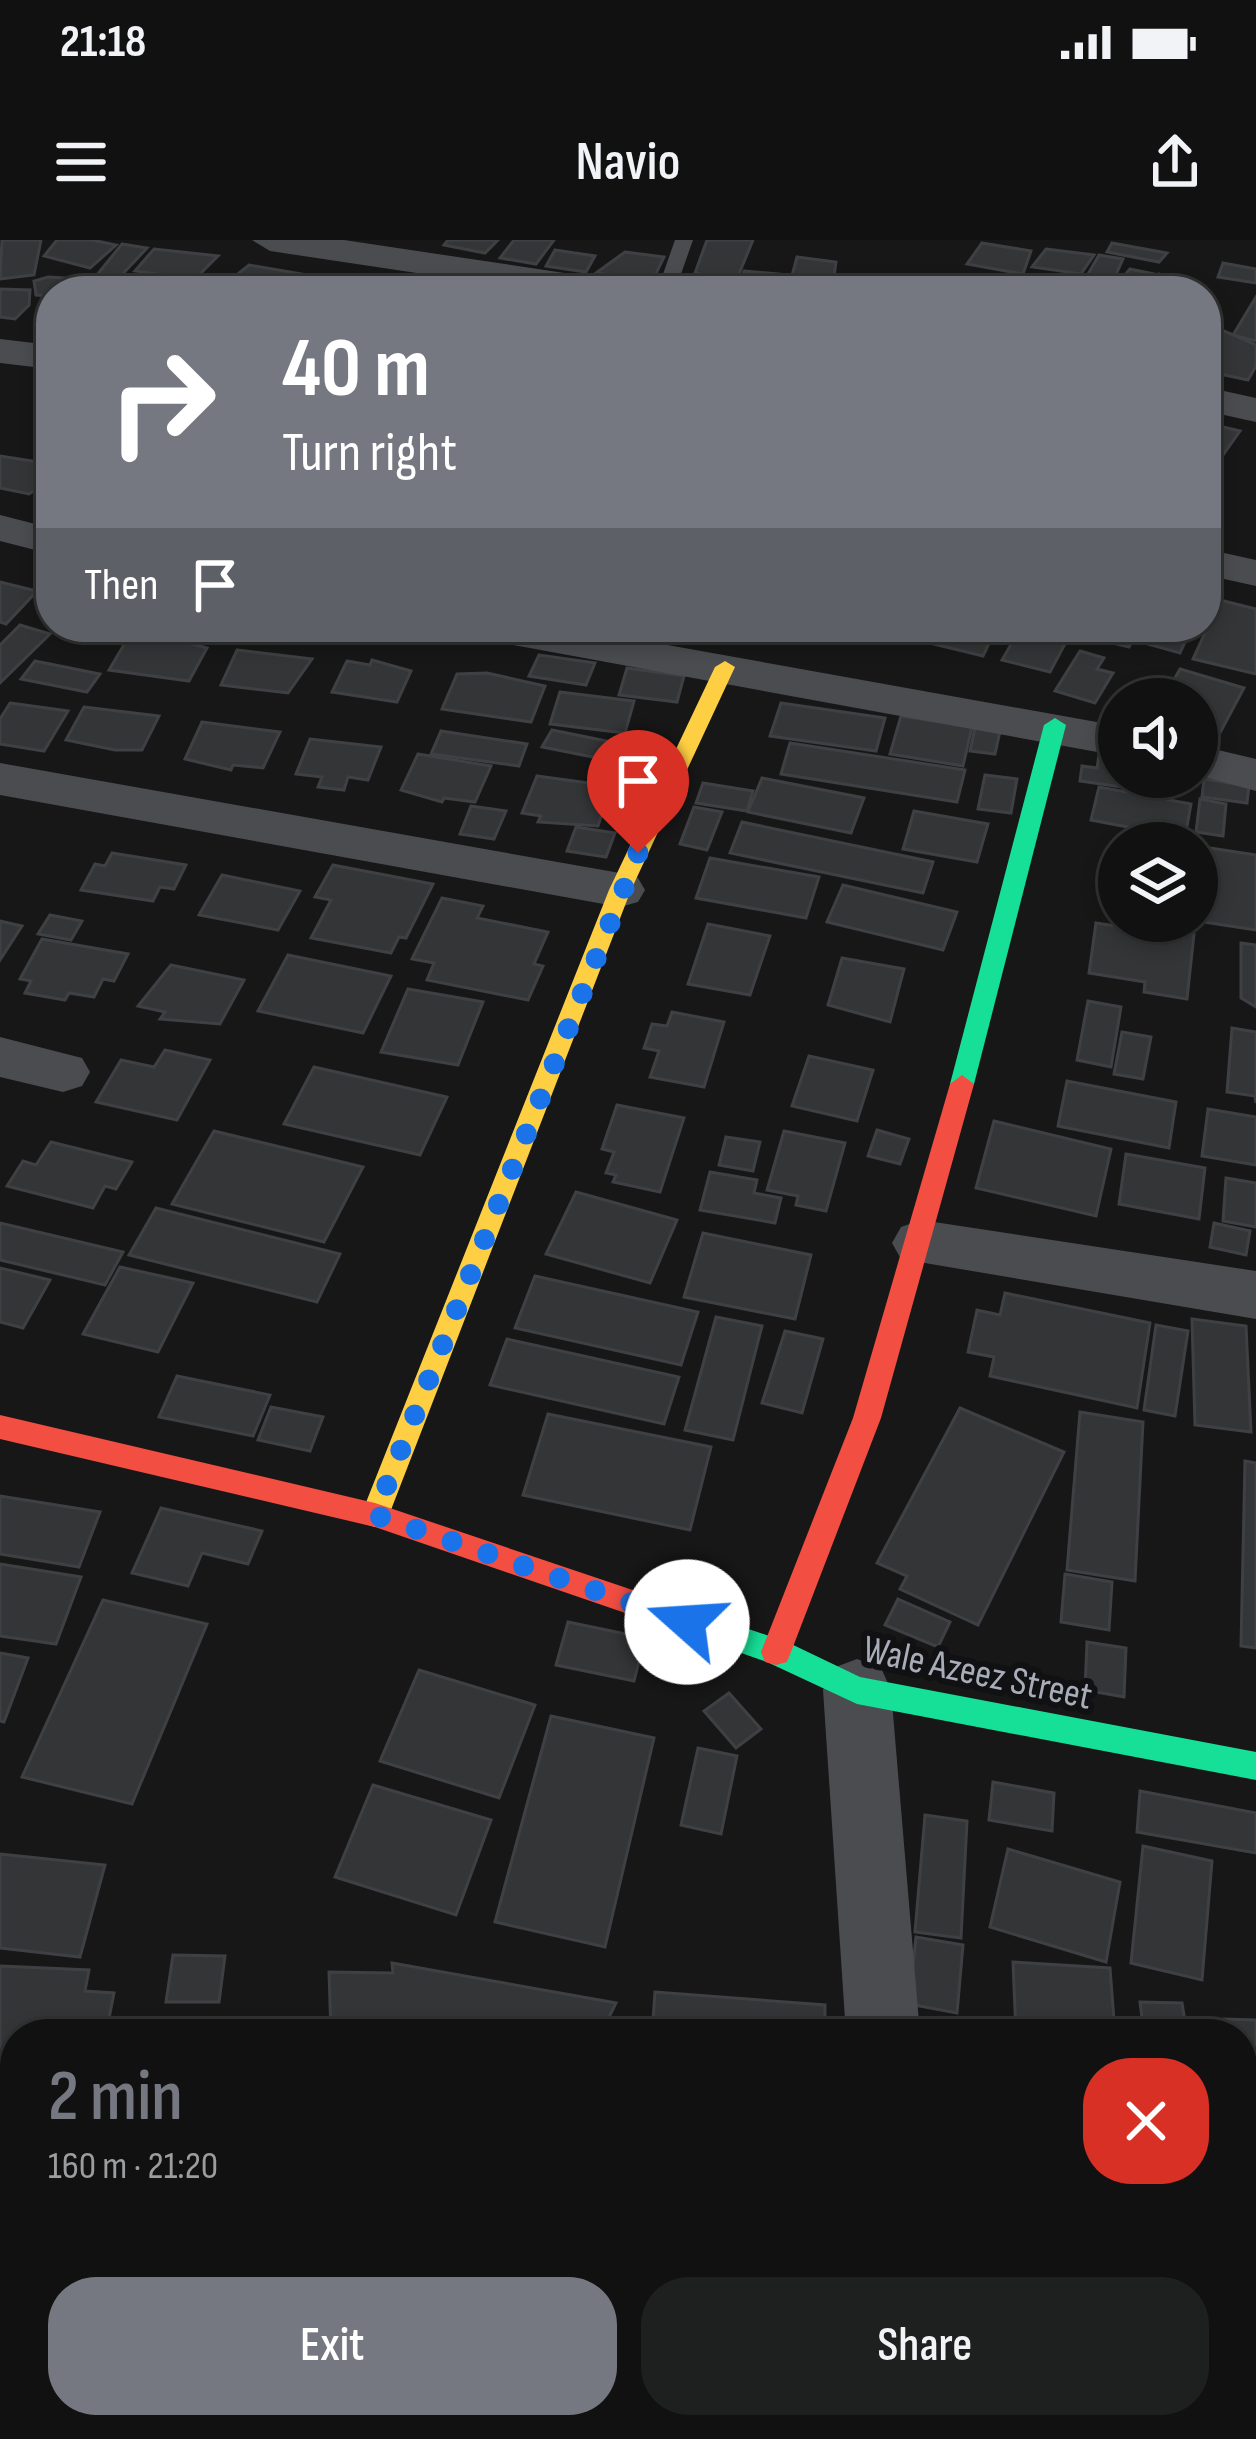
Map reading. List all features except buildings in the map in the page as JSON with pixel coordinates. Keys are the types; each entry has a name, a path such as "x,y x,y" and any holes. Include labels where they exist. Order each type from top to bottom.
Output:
{"street":[{"path":"270,240 511,276"},
{"path":"0,351 36,355"},
{"path":"1221,402 1256,410"},
{"path":"0,528 36,538"},
{"path":"1221,565 1256,573"},
{"path":"579,642 1098,736"},
{"path":"375,1515 620,890 725,667"},
{"path":"776,1652 868,1418 921,1243 1055,725"},
{"path":"1218,765 1256,775"},
{"path":"0,779 620,890"},
{"path":"0,1057 62,1072"},
{"path":"921,1243 1256,1295"},
{"name":"Wale Azeez Street","path":"0,1427 375,1515 776,1652 857,1690 1256,1766"},
{"path":"857,1690 882,2019"}],"lane":[{"path":"671,276 684,240"}],"traffic: fast":[{"path":"962,1084 1055,725"},
{"path":"701,1626 776,1652 857,1690 1256,1766"}],"traffic: slow":[{"path":"375,1515 620,890 725,667"}],"traffic: jam":[{"path":"776,1652 867,1418 962,1084"},
{"path":"0,1427 375,1515 701,1626"}],"route":[{"path":"638,853 375,1515 687,1622"}]}
